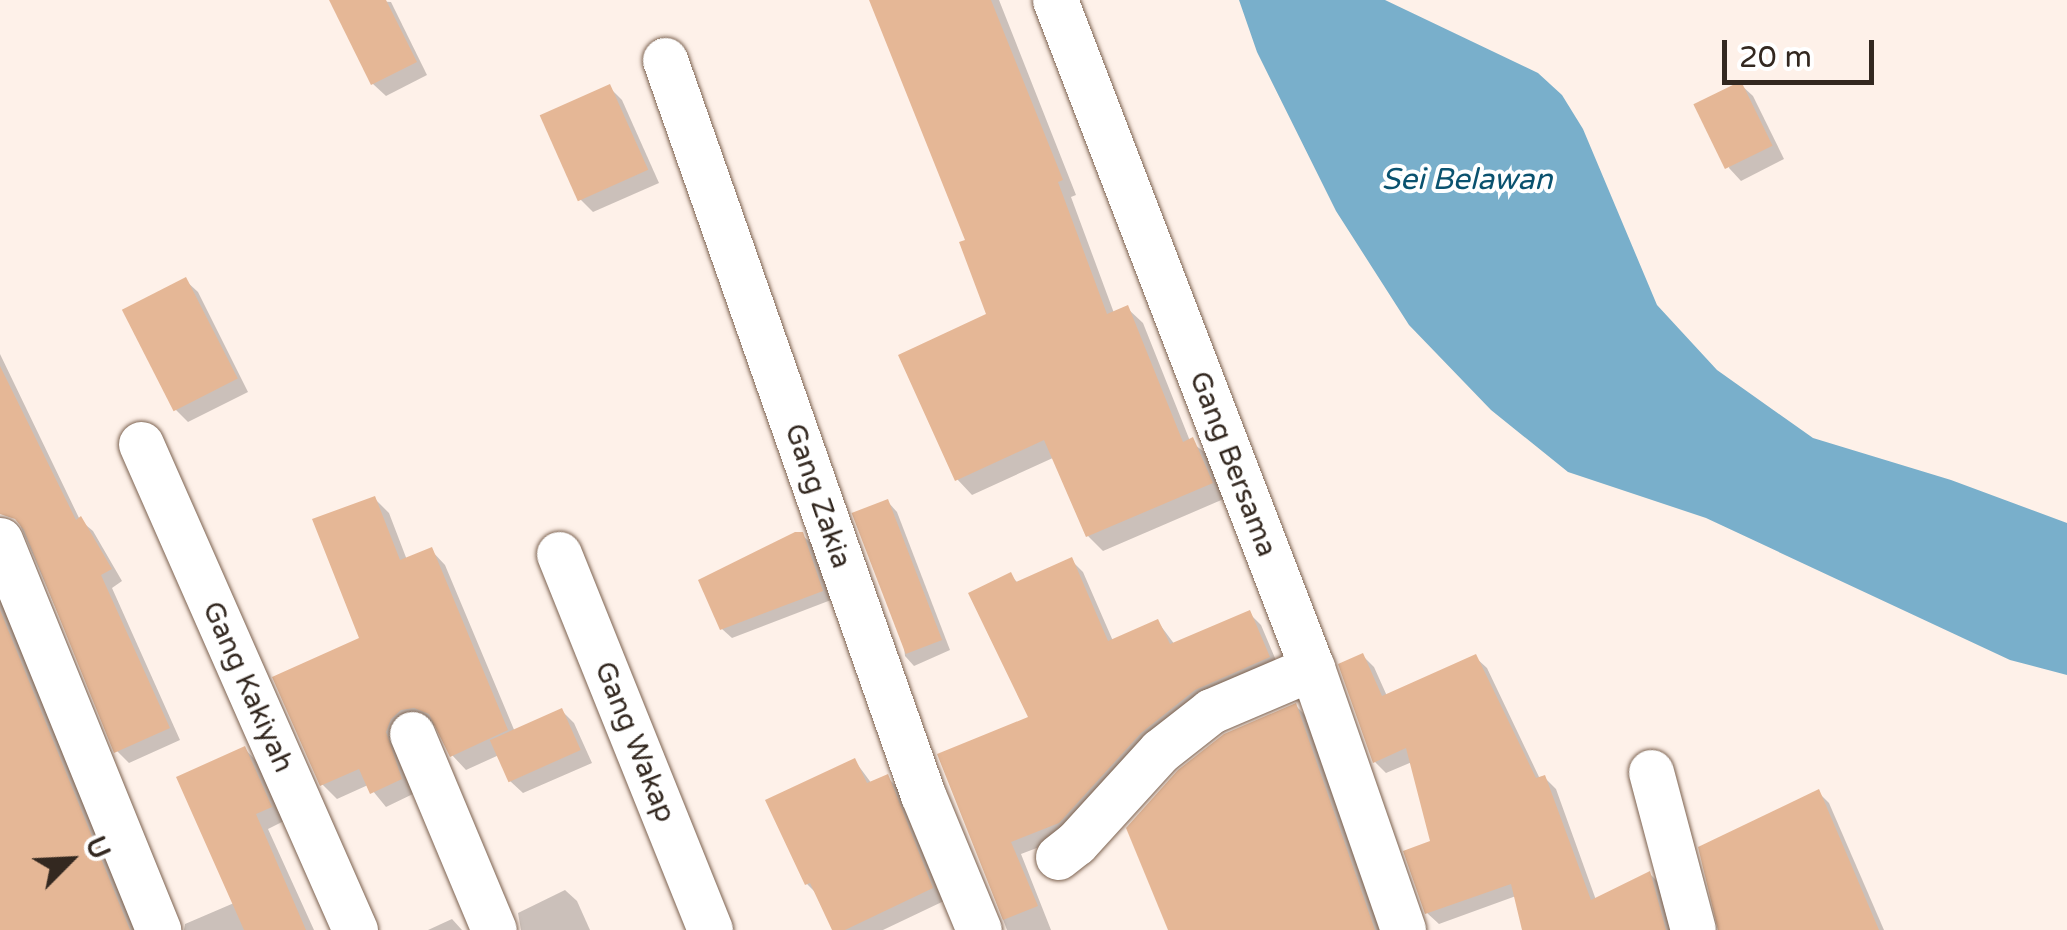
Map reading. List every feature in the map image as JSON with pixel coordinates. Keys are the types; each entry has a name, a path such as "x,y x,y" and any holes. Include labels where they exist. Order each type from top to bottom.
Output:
{"street":[{"name":"Gang Bersama","path":"1055,0 1312,668 1403,930"},
{"name":"Gang Zakia","path":"665,60 910,759 978,930"},
{"name":"Gang Kakiyah","path":"141,444 356,930"},
{"path":"0,540 158,930"},
{"name":"Gang Wakap","path":"560,554 710,930"},
{"path":"1058,857 1076,843 1160,751 1212,711 1312,668"},
{"path":"412,734 494,930"},
{"path":"1651,772 1692,930"}],"water":[{"name":"Sei Belawan","path":"1239,0 1385,0 1538,73 1562,95 1583,129 1657,305 1717,370 1813,438 1951,480 2067,523 2067,675 2010,660 1706,518 1568,472 1491,410 1409,325 1336,211 1257,52"}],"building":[{"path":"329,0 386,0 417,62 371,85"},
{"path":"869,0 991,0 1063,180 1058,182 1107,314 1128,305 1183,442 1193,437 1213,483 1086,537 1044,440 955,481 898,355 986,314 959,242 965,240"},
{"path":"1741,81 1773,146 1725,169 1693,104"},
{"path":"610,84 648,170 578,201 540,115"},
{"path":"186,277 238,379 174,411 122,310"},
{"path":"0,366 76,520 81,516 112,569 101,575 170,728 114,753 24,530 15,519 0,514"},
{"path":"375,496 400,560 432,547 508,730 450,757 429,714 414,708 401,710 391,719 386,732 402,779 370,794 359,769 320,786 272,677 359,638 312,519"},
{"path":"888,499 942,640 906,654 852,513"},
{"path":"795,532 803,532 823,591 720,630 698,580"},
{"path":"1072,557 1108,641 1158,619 1170,644 1250,610 1270,657 1195,690 1141,733 1059,823 1011,842 1038,906 1003,920 937,754 1028,717 968,593 1011,572 1016,582"},
{"path":"0,610 130,930 0,930"},
{"path":"1363,653 1382,696 1476,654 1536,778 1545,775 1591,900 1650,871 1666,930 1522,930 1511,884 1425,914 1403,851 1430,841 1406,748 1373,763 1338,664"},
{"path":"1296,703 1375,930 1168,930 1126,828 1178,770 1224,734"},
{"path":"562,708 581,750 509,782 490,740"},
{"path":"245,746 272,807 256,814 306,930 244,930 176,777"},
{"path":"855,758 867,783 888,774 933,888 845,930 832,930 810,883 805,885 765,800"},
{"path":"1819,789 1879,930 1718,930 1698,847"}]}
